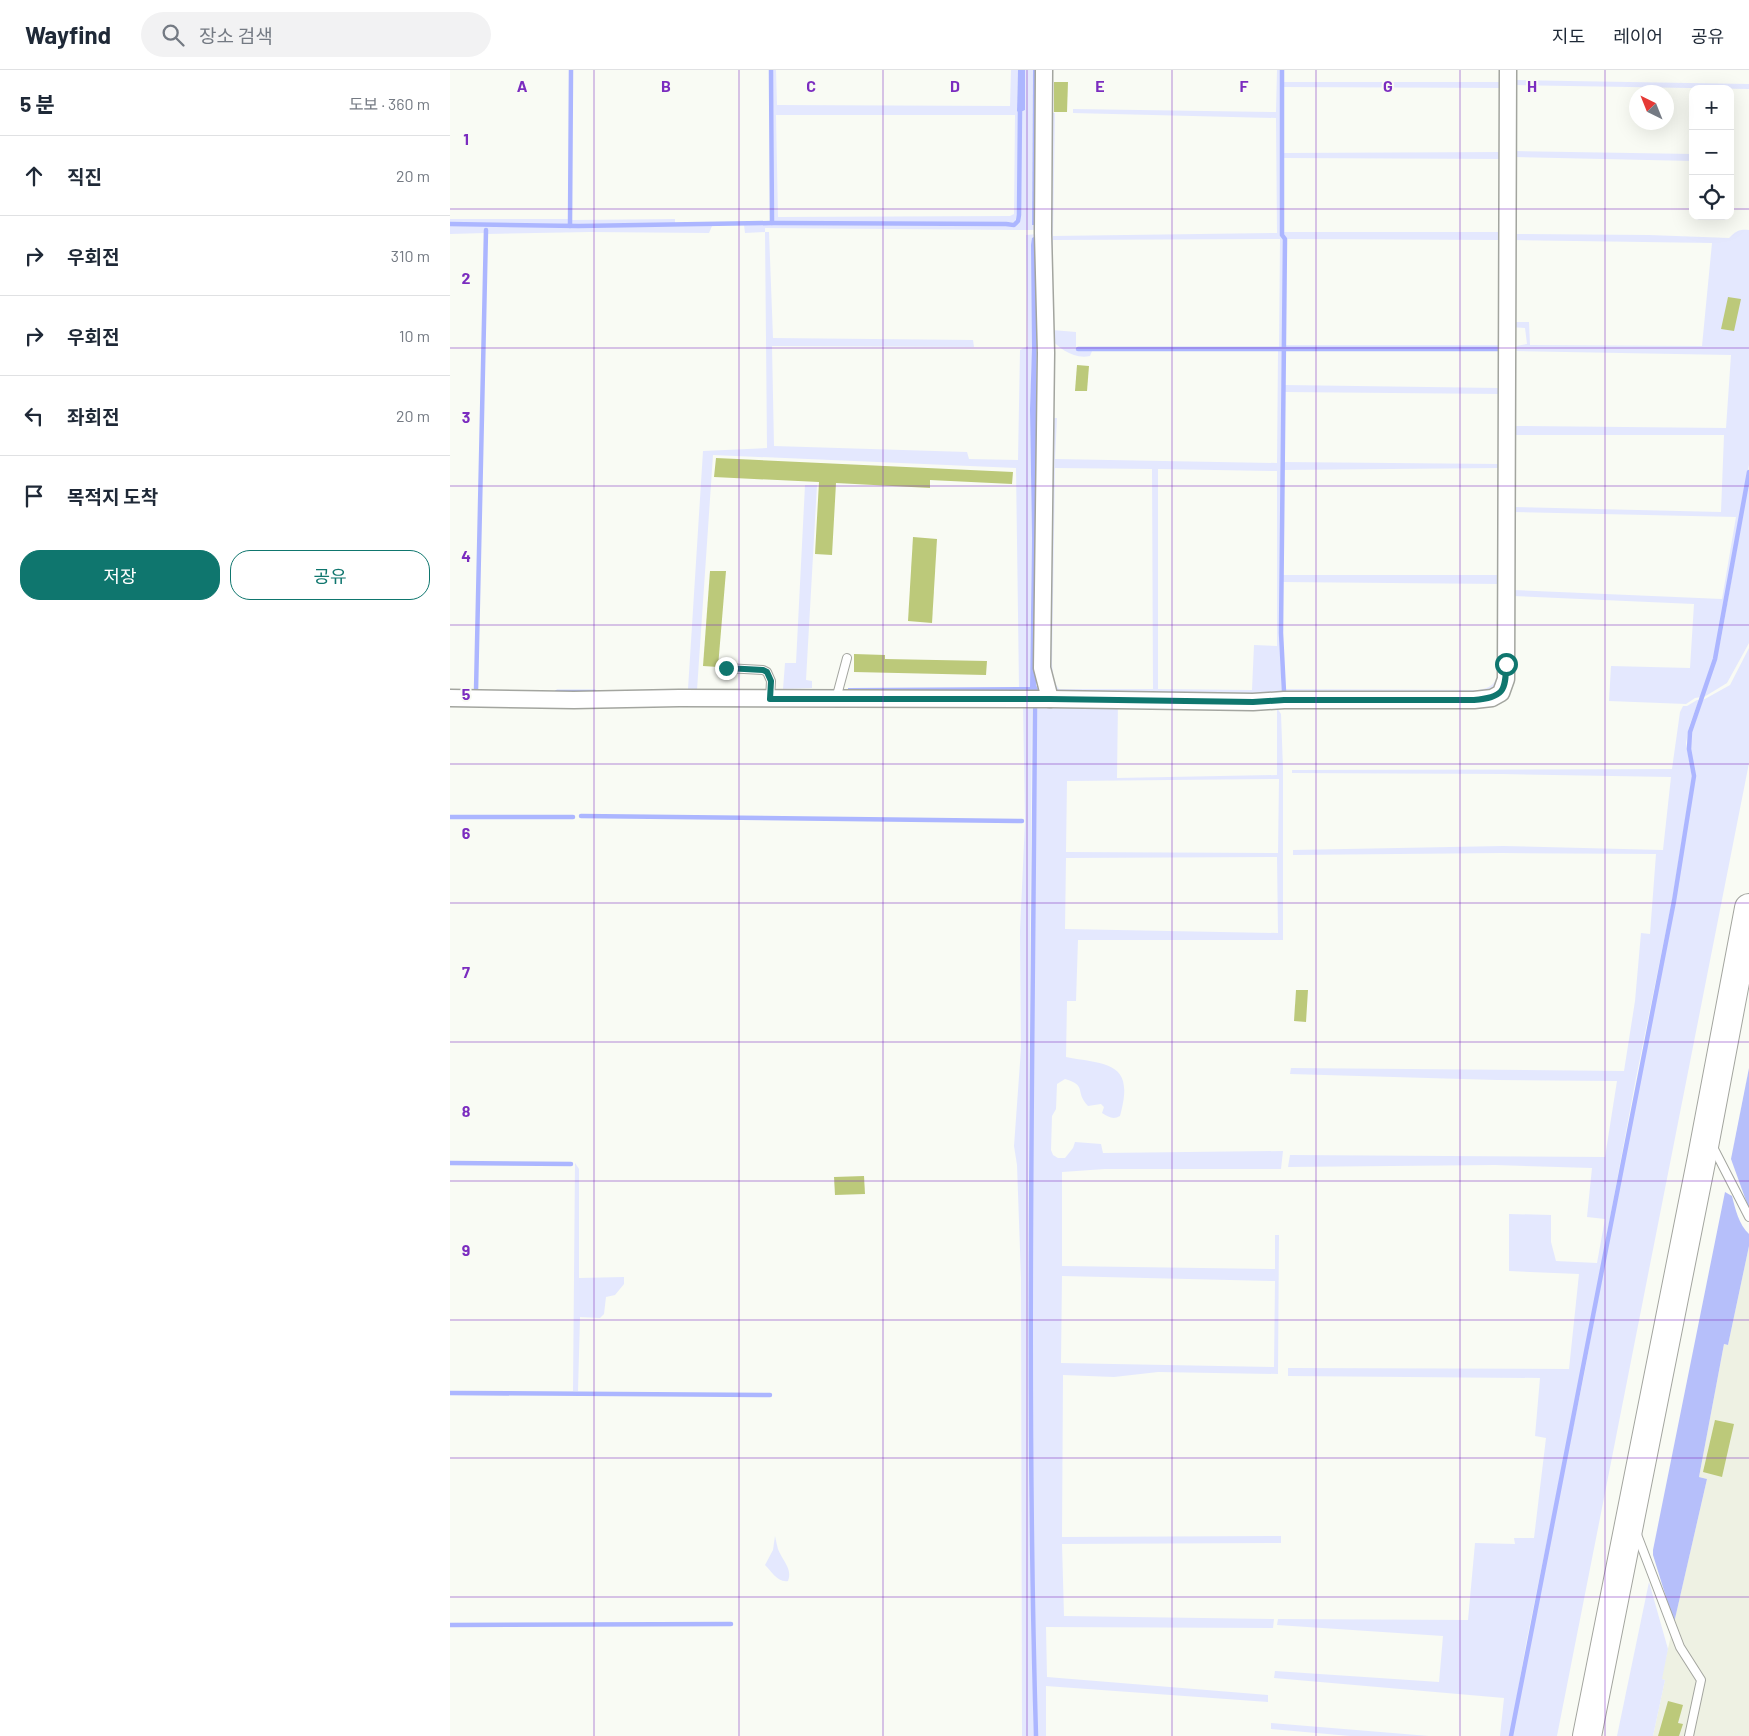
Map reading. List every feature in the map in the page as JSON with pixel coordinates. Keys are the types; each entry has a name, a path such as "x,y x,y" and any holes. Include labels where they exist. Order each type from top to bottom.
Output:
{"highway":[{"path":"1587,1736 1749,908"}],"street":[{"path":"1044,70 1042,233 1046,353 1042,668 1050,699"},
{"path":"450,698 574,700 679,698 1050,699 1253,702 1284,700 1474,700 1492,698 1501,693 1506,678 1508,70"}],"lane":[{"path":"836,699 847,658"},
{"path":"726,668 763,670 767,672 771,681 770,699"},
{"path":"1706,1134 1749,1217"},
{"path":"1630,1519 1680,1647 1701,1680 1689,1736"}],"shaded area":[{"path":"773,70 776,70 777,105 1010,106 1011,70 1018,70 1017,216 1015,222 774,222","holes":["776,115 1015,115 1014,214 1010,216 778,217"]},
{"path":"1018,70 1025,70 1025,110 1019,113 1017,111"},
{"path":"1025,70 1033,70 1032,224 1039,228 1032,230 765,228 765,232 745,233 744,225 1011,226 1017,224 1020,221 1021,122 1022,112 1025,110"},
{"path":"1033,70 1037,70 1035,225 1032,225"},
{"path":"1277,70 1281,70 1281,235 1284,240 1283,347 1279,347 1280,239 1053,240 1052,330 1076,332 1076,350 1092,351 1090,356 1084,357 1073,355 1057,345 1049,337 1047,113 1055,113 1053,236 1277,233 1276,118 1073,113 1073,109 1276,112"},
{"path":"1512,70 1515,70 1516,80 1749,84 1749,89 1734,89 1734,85 1689,85 1689,88 1674,88 1674,85 1629,85 1629,87 1516,85 1515,151 1689,154 1689,161 1515,157 1514,234 1649,235 1729,238 1738,231 1749,230 1749,465 1714,659 1701,697 1695,698 1686,704 1609,701 1611,666 1690,668 1694,604 1513,596 1514,668 1509,674 1510,347 1527,344 1525,328 1510,327","holes":["1514,240 1712,243 1702,346 1530,345 1529,322 1515,322","1513,351 1731,355 1726,428 1513,426","1513,435 1724,435 1721,512 1513,507","1513,512 1736,517 1722,599 1513,590"]},
{"path":"1284,82 1502,82 1505,348 1285,348 1285,345 1501,345 1502,240 1286,239 1283,232 1500,232 1502,159 1283,158 1283,153 1502,152 1502,88 1283,87"},
{"path":"450,219 569,219 569,224 450,223"},
{"path":"675,219 675,223 571,224 571,220"},
{"path":"450,225 712,226 709,233 590,232 487,234 487,228 485,233 450,234"},
{"path":"765,232 769,232 773,338 973,340 974,347 772,346 774,446 967,452 969,459 1018,460 1020,350 1028,346 1026,235 1038,234 1043,691 1039,697 1036,685 1037,239 1030,409 1032,538 1030,688 1019,688 1016,468 713,455 697,690 688,689 703,451 767,448"},
{"path":"1032,238 1037,239 1036,685 1039,691 848,691 848,688 1030,687 1032,538 1030,409 1032,348 1031,245"},
{"path":"1500,350 1505,350 1503,663 1497,688 1490,693 1472,697 1360,695 1286,697 1285,689 1478,690 1489,687 1494,683 1498,673 1499,584 1282,582 1282,575 1500,575 1500,471 1498,468 1283,470 1283,462 1500,464 1500,394 1285,392 1285,385 1499,388"},
{"path":"1278,351 1282,351 1280,646 1282,696 1061,696 1049,686 1047,418 1057,418 1055,459 1277,463","holes":["1055,468 1152,469 1153,689 1059,689 1056,683 1052,664","1158,469 1277,471 1277,646 1254,645 1252,690 1158,689"]},
{"path":"1749,479 1749,643 1727,683 1704,697 1721,639"},
{"path":"805,485 817,485 806,680 812,681 812,688 783,689 785,663 796,663"},
{"path":"1749,648 1749,763 1557,1736 1512,1736 1584,1375 1683,853 1695,776 1690,748 1692,732 1703,700 1730,685"},
{"path":"1699,700 1689,727 1686,743 1692,777 1672,901 1636,1078 1581,1374 1526,1644 1510,1736 1500,1736 1504,1698 1274,1678 1275,1671 1439,1682 1443,1636 1277,1625 1278,1619 1468,1620 1475,1543 1515,1544 1514,1538 1534,1538 1546,1438 1535,1436 1540,1378 1288,1376 1288,1368 1569,1369 1579,1274 1509,1271 1509,1214 1551,1215 1551,1242 1556,1261 1597,1263 1605,1219 1587,1217 1592,1168 1495,1165 1288,1167 1290,1155 1605,1157 1617,1081 1497,1080 1290,1074 1291,1068 1624,1071 1635,1001 1641,933 1650,934 1656,854 1293,855 1293,850 1503,846 1663,850 1671,777 1292,773 1292,770 1672,769 1680,712 1683,706 1687,706"},
{"path":"1023,702 1118,702 1117,778 1277,775 1277,708 1281,714 1283,768 1283,940 1078,940 1076,1001 1067,1001 1066,1057 1095,1062 1115,1069 1121,1076 1124,1085 1124,1098 1120,1116 1111,1118 1102,1113 1104,1107 1101,1104 1088,1106 1076,1084 1065,1079 1057,1084 1056,1109 1052,1116 1051,1150 1053,1155 1058,1158 1065,1158 1075,1142 1101,1144 1103,1153 1283,1151 1281,1169 1105,1169 1062,1172 1062,1266 1275,1269 1275,1235 1279,1235 1278,1374 1158,1372 1114,1377 1063,1375 1062,1537 1281,1536 1281,1543 1062,1544 1064,1616 1274,1619 1273,1628 1046,1627 1047,1677 1268,1695 1268,1702 1046,1686 1046,1736 1037,1736 1034,1607 1032,1221 1036,706 1032,706 1028,1221 1029,1479 1034,1736 1022,1736 1021,1278 1017,1165 1014,1146 1021,1049 1020,931 1025,821","holes":["1279,779 1278,853 1066,852 1067,781","1277,857 1278,933 1065,929 1066,858","1062,1276 1275,1281 1274,1367 1061,1363"]},
{"path":"1749,1068 1749,1209 1731,1159"},
{"path":"575,1163 579,1169 579,1278 624,1277 624,1284 615,1295 606,1297 604,1314 600,1318 580,1317 578,1391 573,1391"},
{"path":"1725,1192 1732,1196 1740,1221 1749,1234 1749,1246 1728,1345 1724,1344 1699,1477 1707,1479 1674,1623 1653,1550"},
{"path":"1749,1246 1749,1736 1653,1736 1665,1680 1661,1679 1707,1479 1699,1477 1724,1344 1728,1345"},
{"path":"775,1536 778,1549 789,1572 788,1581 778,1578 765,1565 773,1550"},
{"path":"1649,1582 1668,1649 1662,1679 1665,1680 1653,1736 1617,1736"},
{"path":"1271,1723 1429,1736 1350,1736 1271,1729"}],"building":[{"path":"1054,82 1068,82 1067,112 1054,112"},
{"path":"1728,297 1741,299 1734,331 1721,329"},
{"path":"1077,365 1089,366 1087,391 1075,391"},
{"path":"716,458 1013,472 1012,484 930,480 930,488 836,483 832,555 815,554 819,482 714,477"},
{"path":"913,537 937,539 932,623 908,621"},
{"path":"710,571 726,571 718,667 703,666"},
{"path":"854,654 885,655 885,659 987,661 986,675 854,672"},
{"path":"1296,990 1308,990 1306,1022 1294,1021"},
{"path":"864,1176 865,1194 835,1195 834,1177"},
{"path":"1715,1420 1734,1424 1722,1477 1703,1472"},
{"path":"1668,1701 1683,1705 1678,1723 1683,1724 1679,1736 1658,1736"}],"waterway":[{"path":"570,226 571,70"},
{"path":"771,70 772,223"},
{"path":"1282,70 1282,235 1285,239 1281,633 1284,692"},
{"path":"450,224 578,226 772,223 1014,225 1018,221 1019,215 1020,109"},
{"path":"476,691 486,230"},
{"path":"1078,349 1500,349"},
{"path":"1511,1736 1674,901 1694,776 1689,749 1690,732 1715,659 1749,472"},
{"path":"557,692 595,692"},
{"path":"1035,706 1031,1479 1036,1736"},
{"path":"581,816 1022,821"},
{"path":"450,817 573,817"},
{"path":"450,1163 571,1164"},
{"path":"450,1393 770,1395"},
{"path":"450,1625 731,1624"}],"route":[{"path":"726,668 763,670 767,672 771,681 770,699 1050,699 1253,702 1284,700 1474,700 1492,698 1501,693 1504,688 1506,664"}]}
